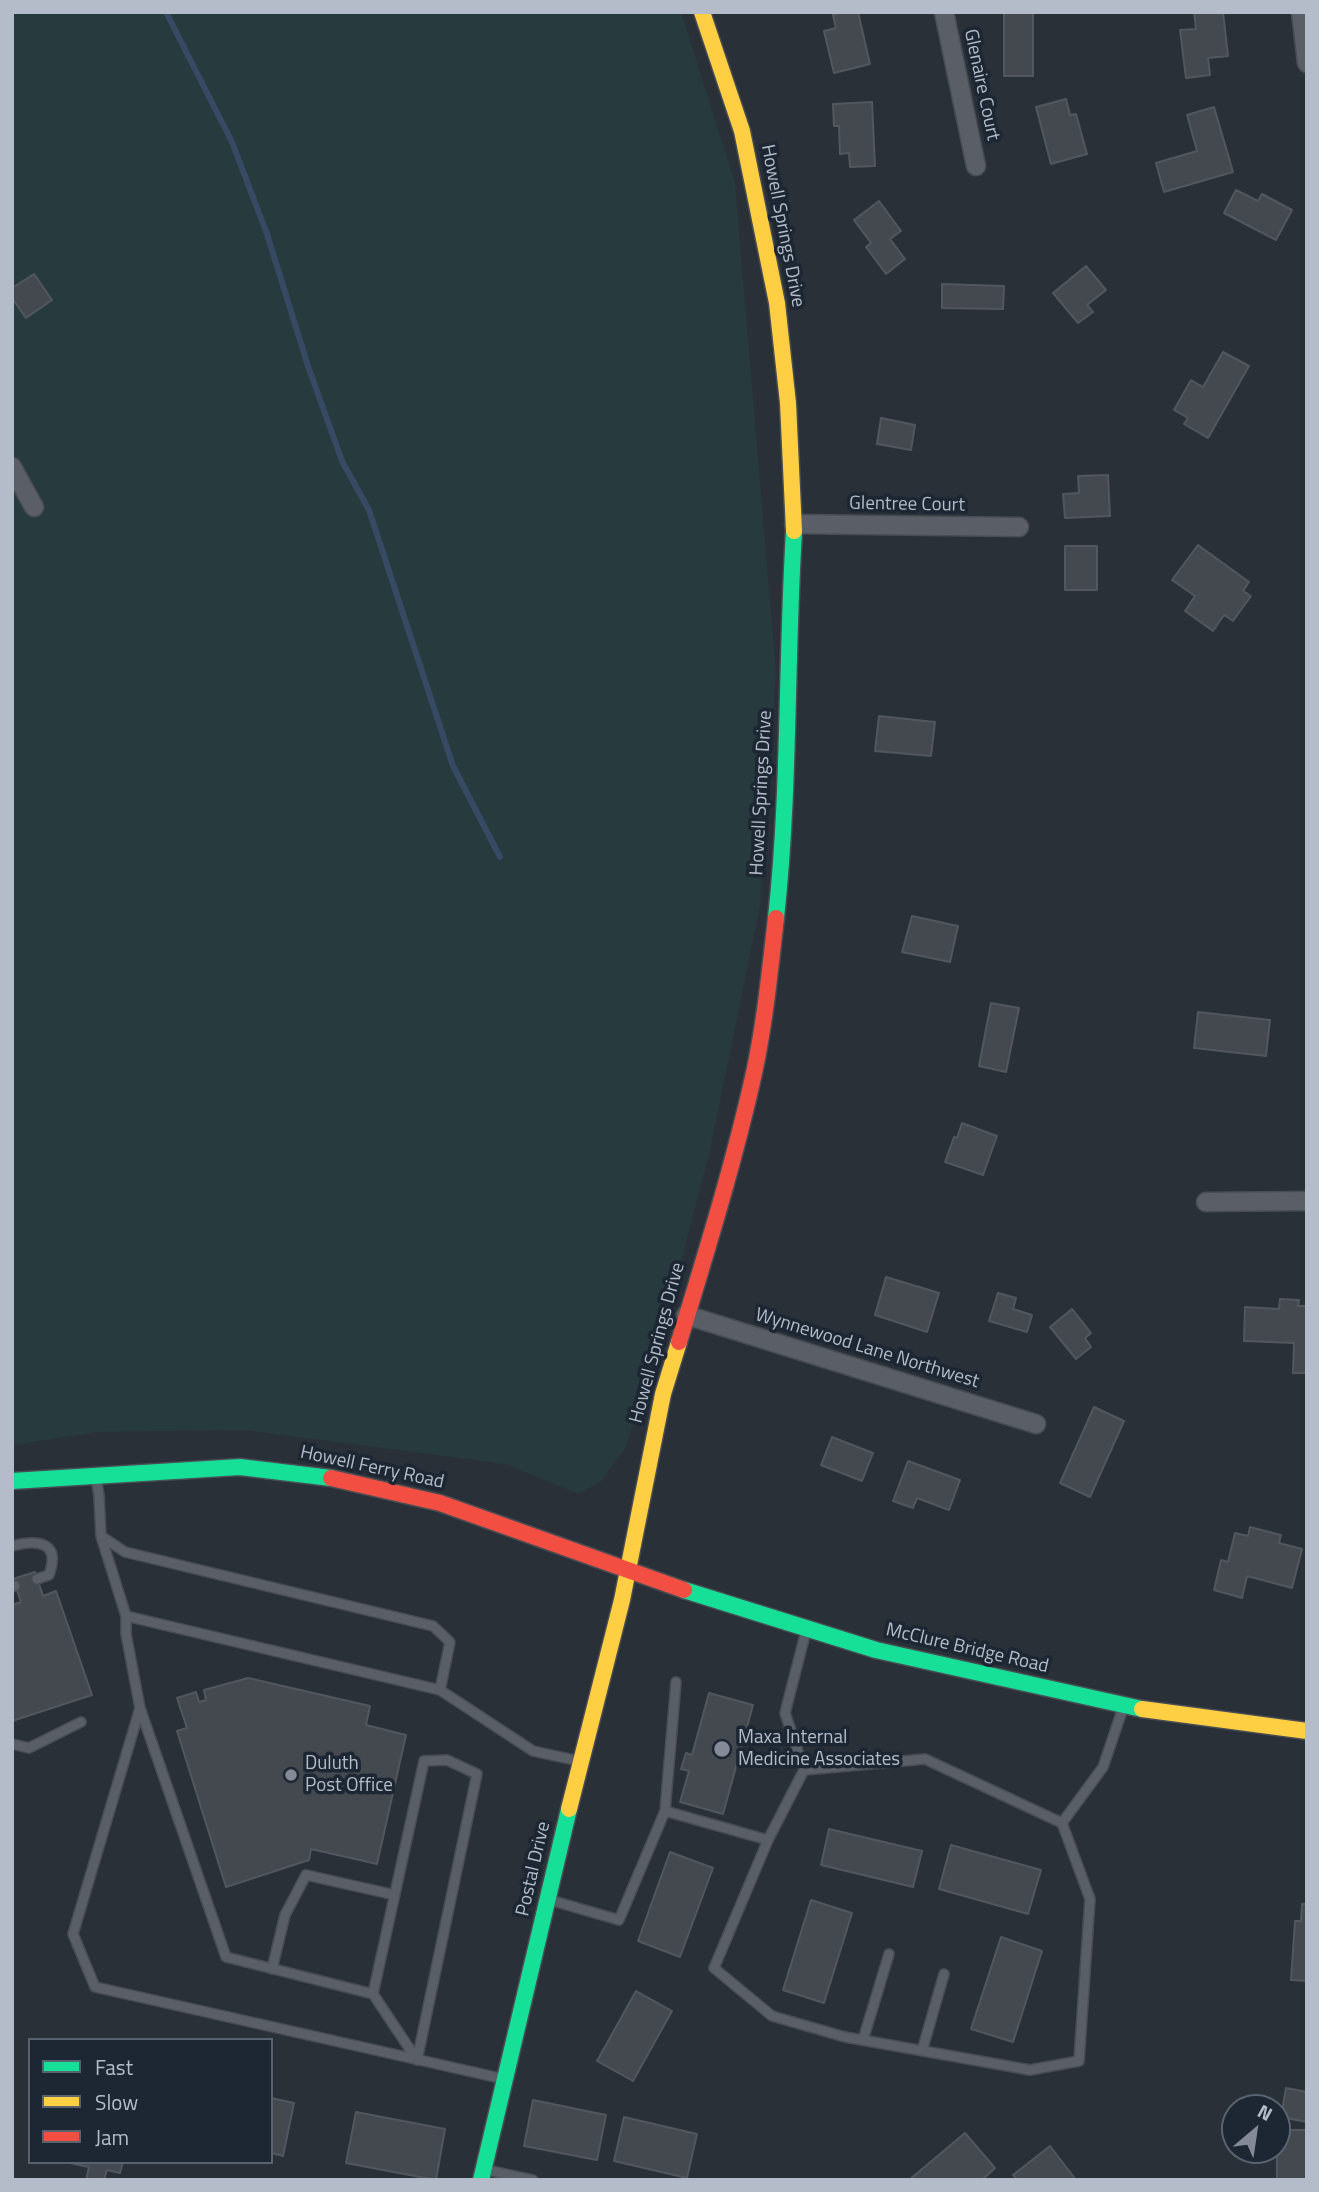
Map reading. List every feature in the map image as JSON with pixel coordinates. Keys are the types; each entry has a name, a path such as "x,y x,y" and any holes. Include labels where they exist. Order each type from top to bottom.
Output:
{"street":[{"name":"Howell Springs Drive","path":"628,1569 663,1394 712,1232 754,1072 767,996 788,749 789,608 794,524 788,403 777,303 742,131 702,12"},
{"name":"Glenaire Court","path":"944,12 976,166"},
{"path":"1301,12 1307,63"},
{"path":"12,467 34,507"},
{"name":"Glentree Court","path":"794,524 1019,527"},
{"path":"1206,1202 1307,1201"},
{"name":"Wynnewood Lane Northwest","path":"686,1314 1036,1424"},
{"name":"Howell Ferry Road","path":"12,1481 240,1467 339,1479 440,1503 628,1569"},
{"name":"McClure Bridge Road","path":"628,1569 687,1591 876,1650 1124,1705 1307,1731"},
{"name":"Postal Drive","path":"482,2175 628,1569"}],"lane":[{"path":"95,1475 101,1536 126,1616 126,1634 140,1708 226,1957 373,1994 417,2060"},
{"path":"101,1536 125,1552 433,1626 450,1642 440,1690"},
{"path":"12,1546 39,1542 46,1546 52,1555 53,1564 49,1575 37,1579"},
{"path":"126,1616 440,1690 533,1751 580,1761"},
{"path":"804,1770 925,1759 1062,1824 1090,1899 1079,2061 1030,2070 863,2040 772,2016 714,1968 768,1840 804,1770 785,1713 806,1628"},
{"path":"548,1900 619,1920 665,1811 676,1682"},
{"path":"1062,1824 1103,1767 1124,1705"},
{"path":"140,1708 73,1934 95,1987 505,2080"},
{"path":"12,1744 29,1748 81,1721"},
{"path":"373,1994 424,1761 447,1760 477,1774 417,2060"},
{"path":"665,1811 768,1840"},
{"path":"272,1969 285,1915 306,1875 395,1895"},
{"path":"863,2040 889,1954"},
{"path":"922,2051 944,1974"},
{"path":"482,2175 533,2180"}],"green space":[{"path":"12,12 681,12 735,183 776,673 760,906 710,1150 676,1281 626,1447 601,1481 579,1494 506,1464 245,1430 98,1432 12,1445"}],"building":[{"path":"858,12 870,64 834,73 824,31 836,28 833,15"},
{"path":"1194,12 1223,12 1228,56 1208,58 1210,75 1186,78 1180,30 1196,29"},
{"path":"1004,13 1033,13 1033,76 1004,76"},
{"path":"1066,99 1070,115 1076,114 1087,154 1051,164 1036,107"},
{"path":"872,102 875,166 850,167 849,153 840,154 839,126 834,126 833,104"},
{"path":"1214,107 1233,172 1164,192 1156,163 1197,151 1187,115"},
{"path":"1236,190 1258,201 1262,194 1292,210 1276,240 1224,213"},
{"path":"879,201 901,231 890,239 905,259 886,274 866,247 871,243 854,220"},
{"path":"1086,266 1106,290 1087,305 1093,312 1078,323 1053,293"},
{"path":"34,274 52,300 26,318 12,298 12,288"},
{"path":"942,284 1004,286 1003,309 942,308"},
{"path":"1223,352 1249,366 1208,438 1184,424 1188,418 1174,410 1191,380 1203,387"},
{"path":"881,418 915,425 911,450 877,444"},
{"path":"1108,475 1110,516 1065,518 1063,494 1079,493 1078,476"},
{"path":"1198,545 1249,582 1243,591 1251,596 1233,621 1224,615 1213,631 1185,611 1195,596 1172,580"},
{"path":"1065,546 1097,546 1097,590 1065,590"},
{"path":"879,716 935,722 931,756 875,751"},
{"path":"912,916 958,926 950,962 902,952"},
{"path":"991,1003 1019,1008 1006,1072 979,1066"},
{"path":"1198,1012 1270,1020 1266,1056 1194,1048"},
{"path":"962,1123 997,1136 983,1175 945,1162"},
{"path":"886,1277 939,1293 927,1332 875,1315"},
{"path":"998,1293 1016,1298 1013,1309 1032,1315 1027,1332 989,1321"},
{"path":"1280,1299 1299,1300 1298,1306 1307,1306 1307,1373 1293,1373 1294,1343 1244,1341 1245,1307 1279,1309"},
{"path":"1072,1309 1091,1333 1085,1338 1091,1347 1076,1359 1050,1327"},
{"path":"1094,1407 1124,1421 1090,1497 1060,1483"},
{"path":"832,1437 873,1453 862,1481 821,1465"},
{"path":"908,1461 960,1480 949,1510 917,1498 913,1508 893,1501"},
{"path":"1250,1527 1281,1535 1279,1543 1302,1549 1292,1588 1247,1576 1242,1598 1214,1590 1221,1560 1228,1562 1235,1533 1248,1536"},
{"path":"35,1572 43,1596 56,1591 92,1695 12,1721 12,1605 21,1602 13,1579"},
{"path":"248,1678 370,1706 366,1725 406,1735 377,1864 311,1849 309,1860 226,1887 177,1731 187,1728 177,1698 196,1692 199,1702 206,1700 204,1690"},
{"path":"709,1693 753,1705 723,1814 680,1802 689,1771 681,1769 686,1753 692,1755"},
{"path":"829,1829 922,1851 913,1887 821,1865"},
{"path":"951,1845 1041,1870 1028,1914 939,1889"},
{"path":"670,1852 713,1868 680,1957 638,1941"},
{"path":"811,1900 852,1913 824,2003 783,1990"},
{"path":"1302,1904 1307,1904 1307,1981 1291,1980 1295,1921 1301,1921"},
{"path":"1001,1937 1042,1951 1013,2042 971,2029"},
{"path":"636,1991 672,2011 633,2081 597,2061"},
{"path":"1286,2088 1307,2092 1307,2122 1291,2119 1291,2094 1285,2094"},
{"path":"273,2098 294,2103 283,2156 273,2154"},
{"path":"533,2100 606,2115 597,2160 524,2146"},
{"path":"356,2112 445,2129 436,2180 346,2163"},
{"path":"624,2117 697,2134 687,2178 614,2161"},
{"path":"1291,2130 1307,2130 1307,2180 1277,2180 1277,2164 1291,2164"},
{"path":"965,2133 995,2168 982,2180 909,2180"},
{"path":"1050,2146 1076,2180 1017,2180 1013,2175"},
{"path":"75,2164 122,2164 120,2173 107,2170 104,2180 86,2180 89,2167"}],"waterway":[{"path":"166,12 232,142 267,234 308,366 342,461 369,510 453,766 500,857"}],"traffic: fast":[{"path":"776,918 784,822 794,531"},
{"path":"12,1481 240,1467 331,1478"},
{"path":"684,1590 876,1650 1142,1709"},
{"path":"481,2180 569,1809"}],"traffic: slow":[{"path":"702,12 742,131 777,303 788,403 794,531"},
{"path":"569,1809 622,1600 663,1394 679,1342"},
{"path":"1142,1709 1307,1731"}],"traffic: jam":[{"path":"679,1342 729,1174 754,1073 776,918"},
{"path":"331,1478 440,1503 684,1590"}],"place":[{"name":"Maxa Internal Medicine Associates","path":"722,1749"},
{"name":"Duluth Post Office","path":"291,1775"}]}
